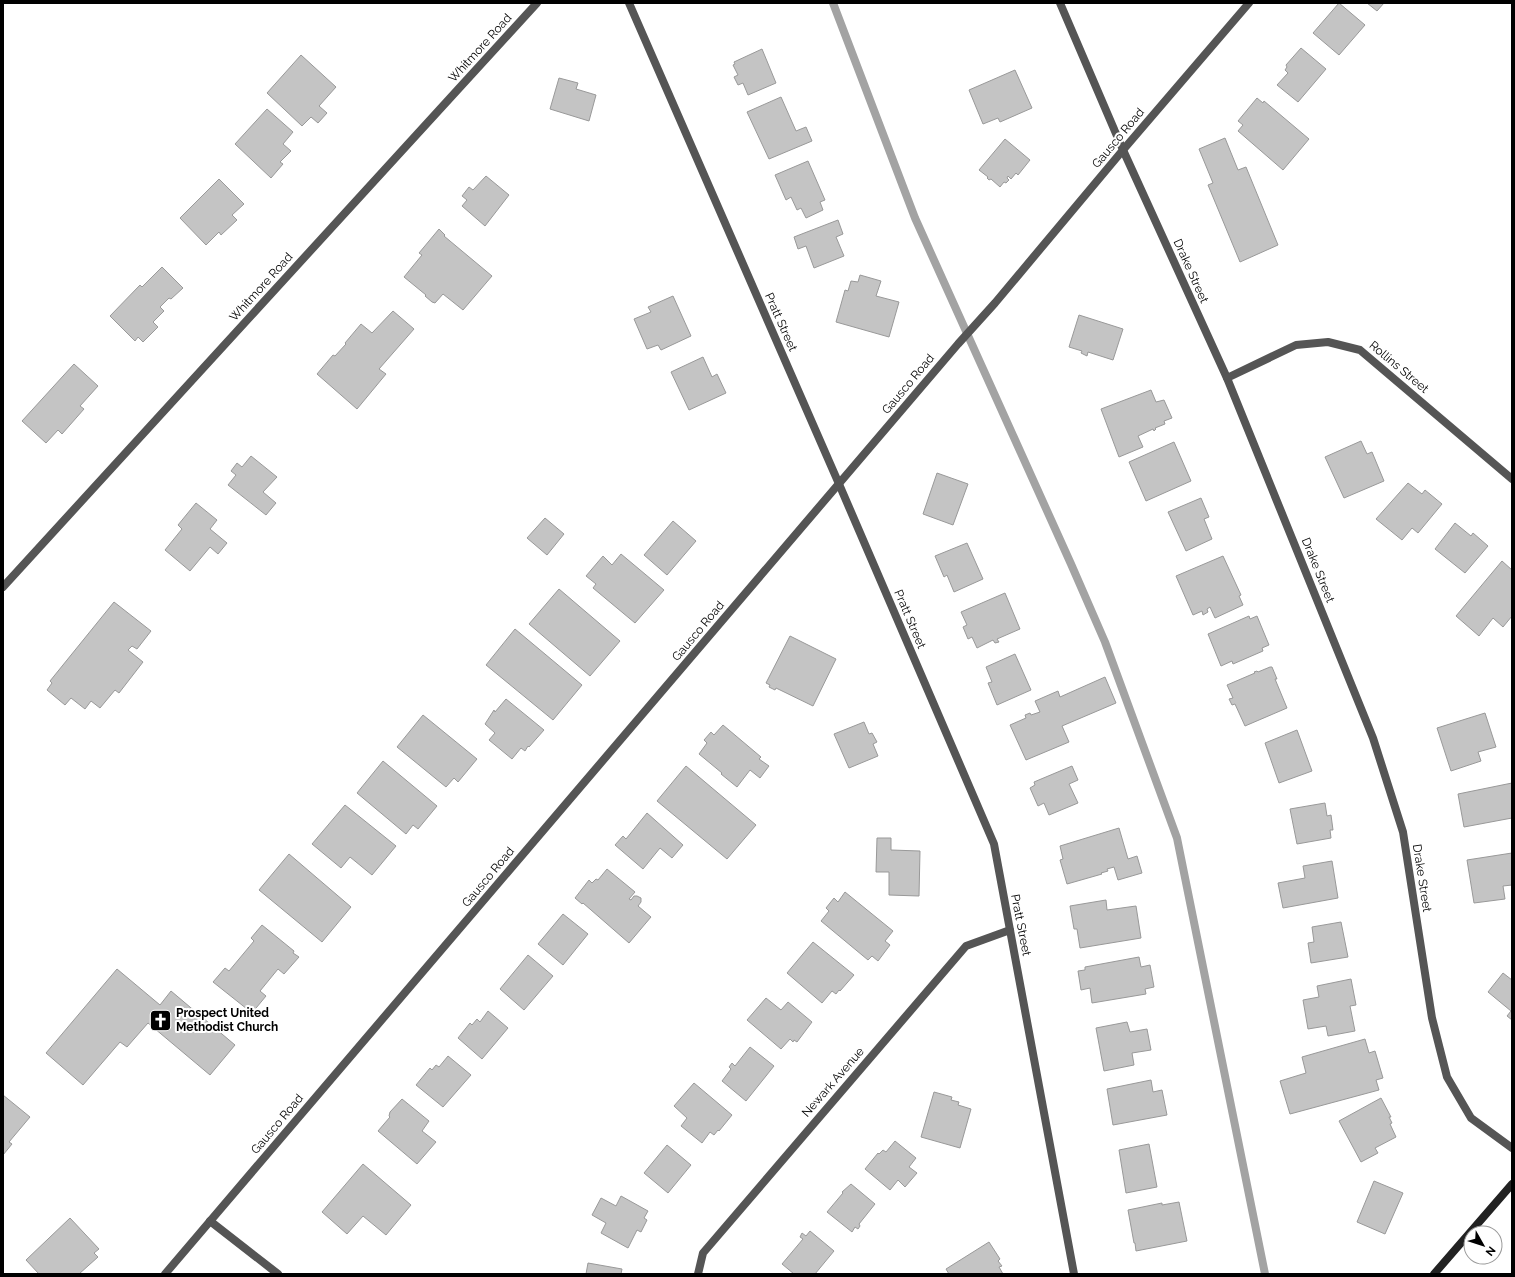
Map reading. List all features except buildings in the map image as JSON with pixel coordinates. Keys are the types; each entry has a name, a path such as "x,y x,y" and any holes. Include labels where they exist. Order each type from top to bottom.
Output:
{"main road":[{"path":"1434,1274 1512,1184"}],"street":[{"name":"Whitmore Road","path":"3,587 537,3"},
{"name":"Pratt Street","path":"629,3 994,844 1074,1274"},
{"name":"Drake Street","path":"1060,3 1123,150 1227,378 1373,738 1403,832 1432,1018 1447,1077 1471,1118 1512,1148"},
{"name":"Gausco Road","path":"165,1274 958,344 995,303 1249,3"},
{"name":"Rollins Street","path":"1227,378 1296,345 1328,342 1360,350 1512,479"},
{"name":"Newark Avenue","path":"698,1274 703,1253 966,946 1010,930"},
{"path":"210,1221 278,1274"}],"waterway":[{"path":"833,3 915,218 1105,642 1177,838 1265,1274"}],"place":[{"name":"Prospect United Methodist Church","path":"161,1020"}]}
